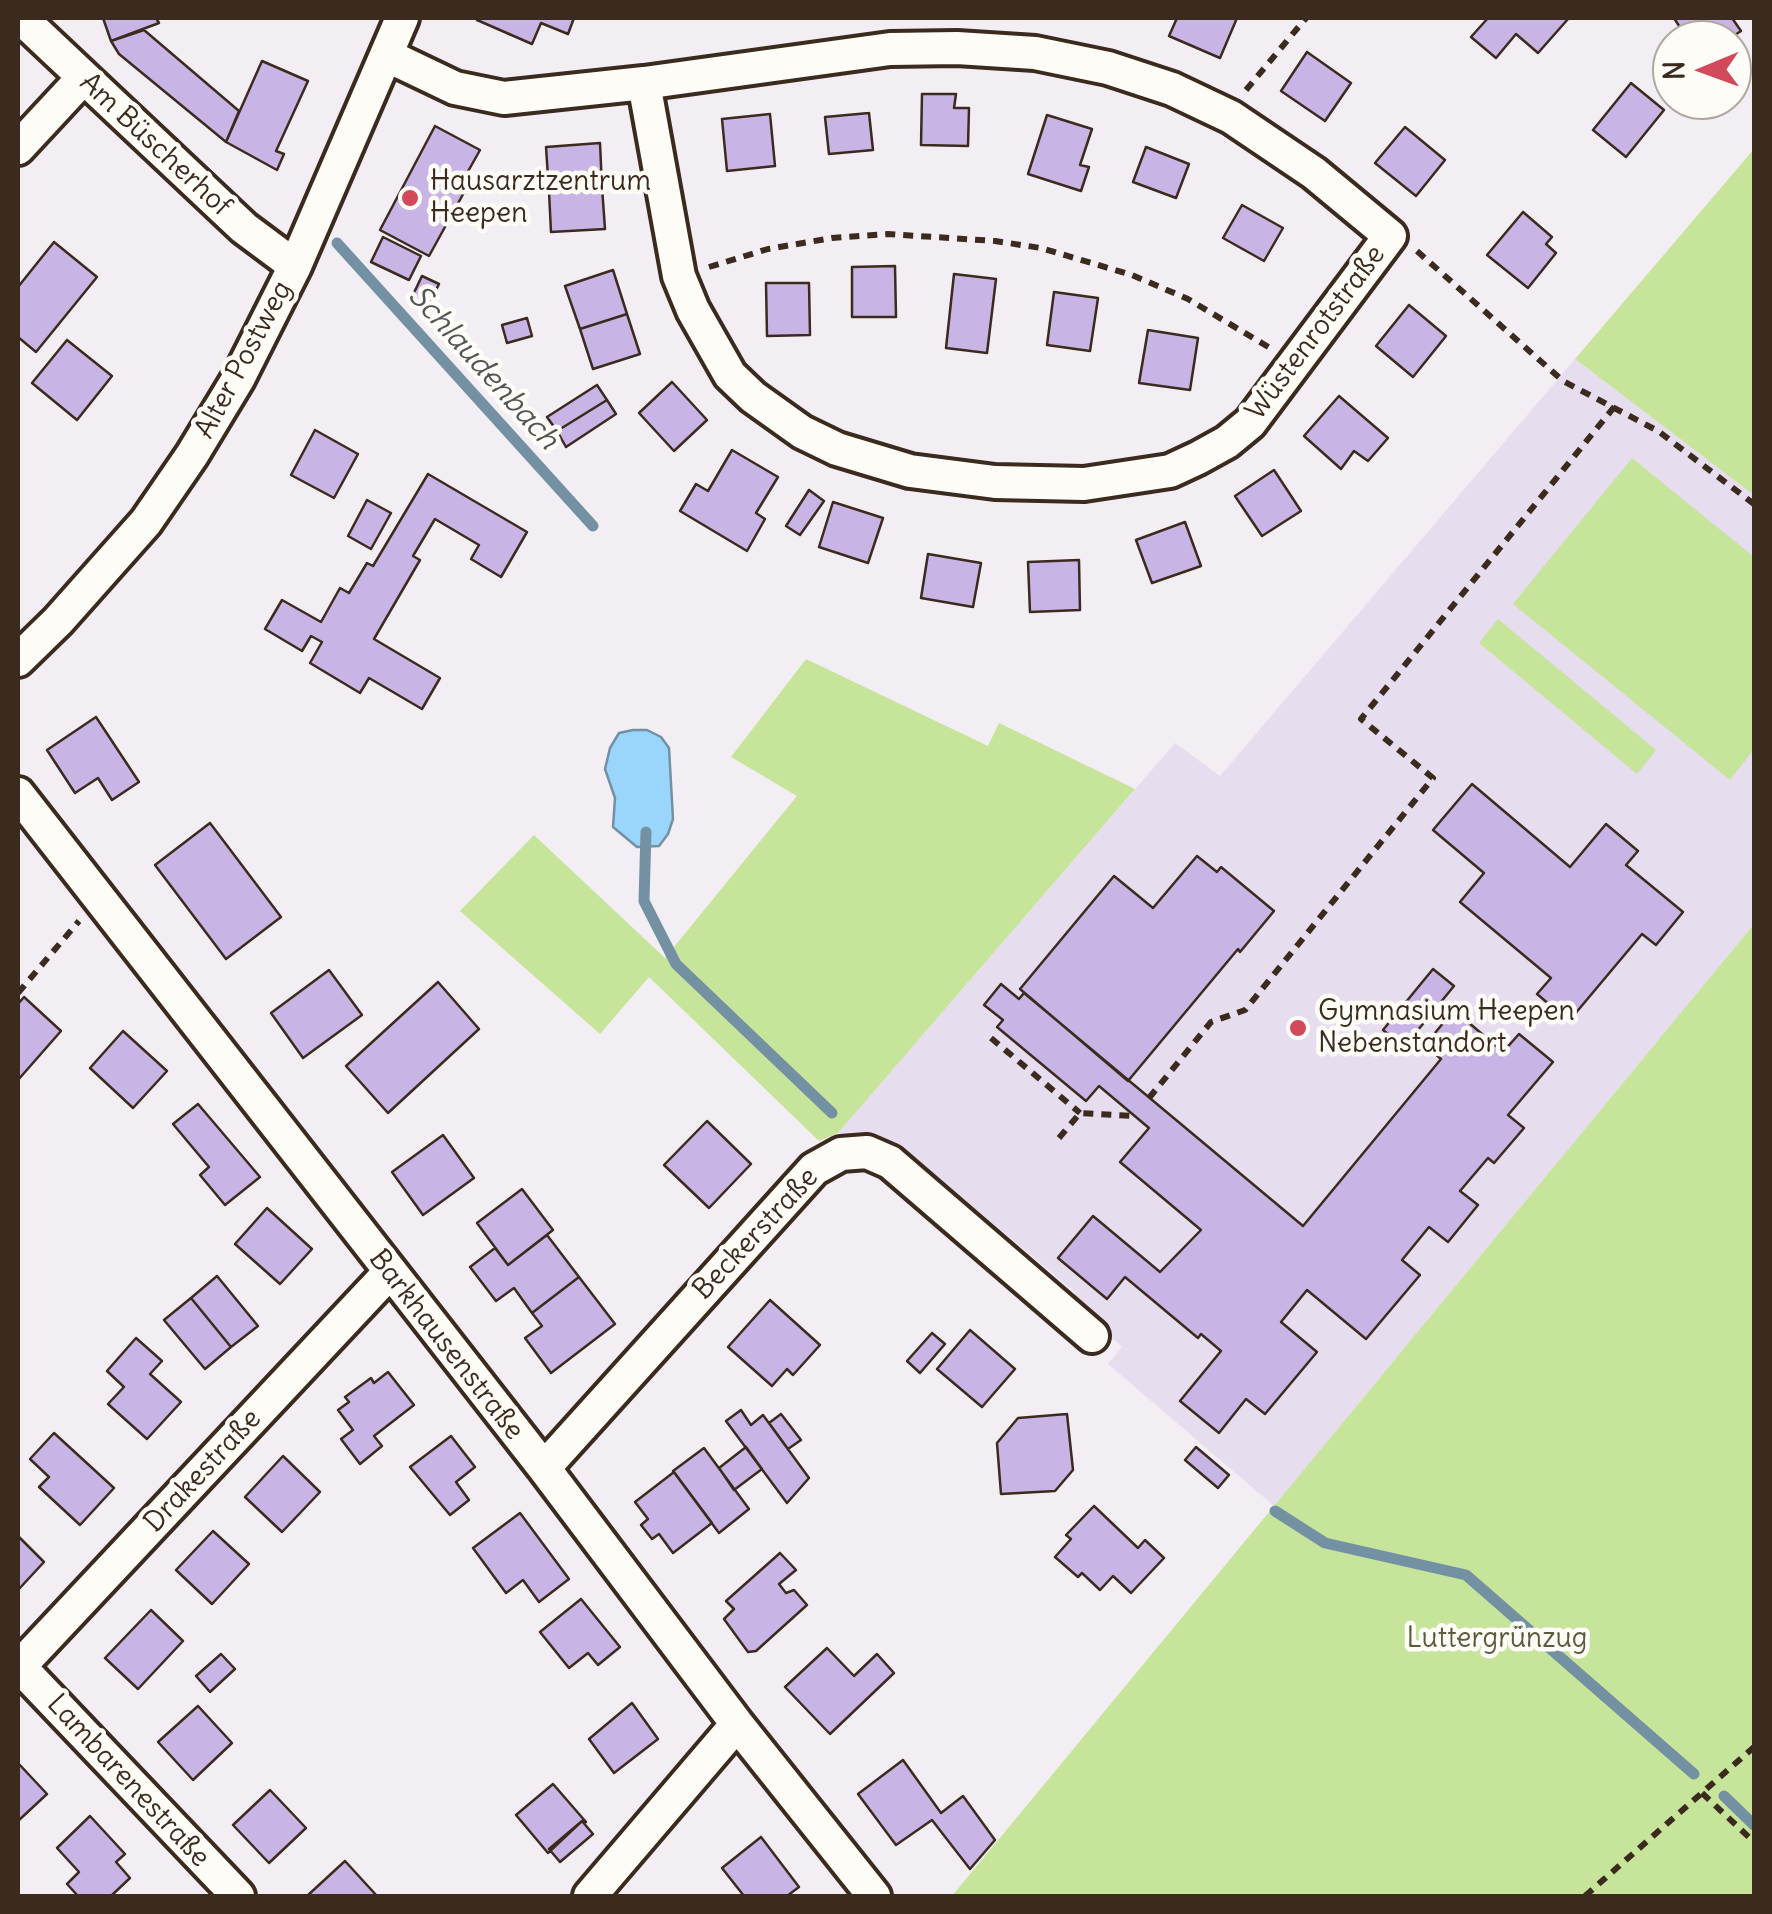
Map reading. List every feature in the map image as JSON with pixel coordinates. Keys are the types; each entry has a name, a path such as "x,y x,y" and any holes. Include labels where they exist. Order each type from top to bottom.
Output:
{"street":[{"name":"Am Büscherhof","path":"21,18 244,228 295,266"},
{"name":"Alter Postweg","path":"18,660 146,522 238,379 295,266 402,18"},
{"name":"Wüstenrotstraße","path":"386,55 455,88 504,98 644,83 890,48 1035,53 1108,68 1172,89 1231,117 1314,174 1390,236 1250,423 1228,442 1170,471 1084,484 910,471 837,448 802,432 753,397 723,362 693,310 680,276 644,83"},
{"path":"18,148 83,78"},
{"name":"Barkhausenstraße","path":"18,794 874,1896"},
{"name":"Beckerstraße","path":"544,1468 814,1169 840,1154 867,1152 890,1162 1092,1336"},
{"name":"Drakestraße","path":"18,1667 390,1273"},
{"name":"Lambarenestraße","path":"18,1667 238,1896"},
{"path":"590,1896 737,1724"}],"path":[{"path":"1231,117 1236,102 1306,18"},
{"path":"680,276 768,249 832,238 888,234 995,241 1041,248 1132,275 1188,300 1296,364"},
{"path":"1390,236 1409,244 1564,381 1658,431 1754,504"},
{"path":"1149,1098 1211,1022 1245,1010 1434,778 1361,719 1615,406"},
{"path":"18,993 100,897"},
{"path":"991,1038 1080,1113 1134,1116"},
{"path":"1059,1138 1080,1113"},
{"path":"1585,1896 1754,1746"},
{"path":"1702,1793 1754,1842"}],"shaded area":[{"name":"Gymnasium Heepen Nebenstandort","path":"1575,359 1754,495 1754,924 1274,1506 1108,1364 1122,1347 1069,1301 1076,1293 914,1157 867,1137 838,1133 1175,743 1220,776"}],"green space":[{"path":"1754,149 1754,495 1575,359"},
{"path":"1632,458 1754,557 1754,749 1730,780 1513,604"},
{"path":"1498,619 1656,750 1637,774 1479,643"},
{"path":"806,659 988,746 999,723 1135,789 838,1133 819,1141 649,977 600,1034 460,911 534,835 665,958 797,796 731,757"},
{"name":"Luttergrünzug","path":"1754,924 1754,1896 952,1896 1274,1506"}],"water":[{"path":"647,730 661,737 669,748 673,819 659,846 637,847 613,827 615,798 605,769 619,733"}],"building":[{"path":"103,18 156,18 159,23 111,41"},
{"path":"478,18 574,18 568,34 541,23 532,44"},
{"path":"1177,18 1237,18 1220,58 1169,36"},
{"path":"1488,18 1568,19 1538,53 1516,34 1496,58 1471,37"},
{"path":"1674,18 1733,20 1675,20"},
{"path":"144,30 239,111 226,142 119,54 111,41"},
{"path":"1307,52 1351,83 1325,121 1281,91"},
{"path":"262,61 308,81 276,151 284,154 277,170 226,142"},
{"path":"1631,83 1652,100 1652,120 1656,120 1626,157 1593,130"},
{"path":"922,94 956,94 954,108 969,108 968,146 921,145"},
{"path":"869,113 873,150 829,154 825,117"},
{"path":"770,114 775,166 727,171 722,119"},
{"path":"1047,115 1092,129 1080,165 1089,167 1081,191 1028,174"},
{"path":"435,126 480,150 466,175 472,178 429,256 380,230"},
{"path":"1405,127 1445,160 1416,196 1375,163"},
{"path":"600,143 602,187 549,192 546,147"},
{"path":"1146,147 1189,164 1176,198 1133,182"},
{"path":"602,187 605,229 551,232 549,192"},
{"path":"1242,205 1283,228 1264,261 1223,238"},
{"path":"1523,212 1552,237 1546,244 1556,253 1528,288 1487,255"},
{"path":"383,237 421,256 409,280 371,262"},
{"path":"54,242 97,277 36,352 18,337 18,287"},
{"path":"895,266 896,317 852,317 852,267"},
{"path":"613,270 627,314 580,329 565,286"},
{"path":"954,274 996,279 987,353 946,348"},
{"path":"422,276 439,284 427,309 410,301"},
{"path":"766,283 809,283 810,335 767,336"},
{"path":"1054,292 1098,298 1090,351 1047,345"},
{"path":"1409,305 1446,336 1413,377 1376,346"},
{"path":"627,314 640,354 593,369 580,329"},
{"path":"527,318 532,336 507,343 502,325"},
{"path":"1148,330 1198,338 1190,390 1139,383"},
{"path":"67,340 112,376 77,420 32,383"},
{"path":"672,382 707,420 674,451 639,413"},
{"path":"597,385 607,400 557,431 547,417"},
{"path":"1339,396 1388,438 1368,461 1354,451 1341,469 1304,436"},
{"path":"607,400 616,414 566,447 557,431"},
{"path":"315,430 358,454 334,498 291,475"},
{"path":"732,450 778,477 756,513 765,519 747,551 680,511 696,484 708,491"},
{"path":"1274,470 1301,511 1262,536 1235,496"},
{"path":"428,474 527,532 501,577 471,559 479,545 435,519 413,556 420,560 374,639 440,678 422,709 369,678 360,693 310,663 322,642 311,636 302,651 265,629 282,600 321,622 340,588 349,593 367,563 373,566"},
{"path":"809,490 824,501 800,535 786,526"},
{"path":"367,500 391,513 371,549 348,536"},
{"path":"833,502 883,518 868,563 819,547"},
{"path":"1185,522 1201,566 1152,583 1136,540"},
{"path":"928,554 981,563 973,607 921,598"},
{"path":"1079,560 1080,610 1030,612 1028,562"},
{"path":"96,717 139,782 112,800 98,778 75,793 47,750"},
{"path":"1472,784 1570,867 1606,824 1638,851 1626,865 1683,912 1656,945 1642,934 1569,1021 1537,994 1551,978 1460,902 1484,873 1433,830"},
{"path":"210,823 281,917 226,959 155,865"},
{"path":"1197,856 1217,872 1221,867 1274,911 1128,1081 1020,989 1114,876 1153,908"},
{"path":"1433,969 1454,986 1404,1047 1383,1030"},
{"path":"329,970 362,1015 303,1058 271,1013"},
{"path":"438,982 479,1029 388,1113 346,1066"},
{"path":"1001,984 1019,999 1024,993 1303,1226 1441,1059 1425,1045 1454,1010 1503,1052 1519,1034 1553,1062 1508,1115 1524,1128 1494,1163 1488,1158 1460,1191 1478,1205 1448,1242 1429,1227 1402,1260 1420,1275 1366,1339 1307,1290 1281,1322 1317,1352 1265,1414 1246,1399 1219,1433 1180,1401 1221,1351 1201,1334 1198,1338 1125,1277 1107,1299 1058,1258 1093,1216 1160,1272 1201,1230 1120,1162 1149,1128 1099,1086 1086,1101 997,1027 1003,1020 984,1005"},
{"path":"24,997 61,1031 18,1080 18,1004"},
{"path":"123,1031 167,1071 133,1108 90,1068"},
{"path":"198,1104 260,1177 225,1205 200,1175 209,1167 173,1124"},
{"path":"707,1121 751,1164 709,1208 664,1165"},
{"path":"443,1135 474,1178 423,1215 392,1172"},
{"path":"522,1189 553,1230 508,1265 477,1223"},
{"path":"267,1208 312,1249 280,1284 235,1244"},
{"path":"547,1235 579,1277 532,1313 514,1288 496,1301 470,1267 495,1248 508,1265"},
{"path":"217,1276 258,1326 231,1347 191,1298"},
{"path":"579,1277 615,1324 551,1373 525,1338 542,1326 532,1313"},
{"path":"191,1298 231,1347 205,1369 164,1320"},
{"path":"770,1300 820,1345 793,1375 787,1369 772,1386 728,1347"},
{"path":"970,1330 1015,1369 982,1407 937,1369"},
{"path":"932,1333 945,1344 920,1373 907,1361"},
{"path":"136,1338 162,1361 150,1374 181,1402 147,1439 108,1404 124,1387 107,1371"},
{"path":"388,1372 414,1405 374,1436 382,1446 360,1464 341,1439 353,1430 338,1410 349,1402 345,1397 371,1378 374,1383"},
{"path":"741,1410 751,1425 763,1415 809,1478 787,1503 726,1421"},
{"path":"781,1414 801,1440 788,1449 769,1423"},
{"path":"1067,1414 1073,1470 1055,1491 1001,1494 997,1443 1018,1418"},
{"path":"54,1433 114,1488 80,1525 39,1487 49,1477 30,1459"},
{"path":"451,1436 475,1467 456,1482 469,1500 450,1515 410,1467"},
{"path":"746,1447 762,1469 734,1490 719,1468"},
{"path":"1196,1447 1229,1475 1218,1488 1185,1460"},
{"path":"704,1448 749,1509 719,1533 673,1471"},
{"path":"283,1456 320,1492 282,1532 245,1497"},
{"path":"674,1472 712,1523 673,1553 659,1534 652,1539 641,1525 648,1519 635,1502"},
{"path":"1094,1506 1138,1548 1145,1540 1164,1558 1131,1593 1113,1576 1100,1590 1082,1573 1078,1577 1055,1557 1071,1539 1066,1535"},
{"path":"520,1513 569,1579 539,1602 523,1580 506,1593 473,1548"},
{"path":"213,1531 249,1564 212,1604 176,1570"},
{"path":"18,1536 44,1562 18,1590"},
{"path":"780,1553 796,1570 779,1584 786,1593 794,1590 807,1605 756,1651 748,1652 724,1619 734,1609 726,1601"},
{"path":"581,1599 620,1647 598,1665 588,1653 569,1668 540,1632"},
{"path":"151,1610 183,1641 138,1689 105,1658"},
{"path":"827,1648 854,1676 877,1654 894,1673 830,1734 785,1687"},
{"path":"221,1654 235,1669 210,1692 196,1676"},
{"path":"632,1703 658,1739 614,1773 589,1739"},
{"path":"198,1706 232,1743 193,1780 158,1742"},
{"path":"903,1760 941,1813 963,1796 995,1840 970,1869 932,1820 896,1845 858,1794"},
{"path":"18,1763 47,1794 18,1821"},
{"path":"553,1784 586,1822 582,1821 548,1853 516,1815"},
{"path":"270,1790 306,1828 269,1863 233,1825"},
{"path":"90,1816 125,1854 116,1862 130,1878 111,1896 78,1896 67,1884 79,1872 57,1848"},
{"path":"582,1821 593,1834 560,1862 549,1849"},
{"path":"761,1837 799,1887 787,1896 744,1896 722,1868"},
{"path":"345,1861 377,1896 307,1896"}],"waterway":[{"name":"Schlaudenbach","path":"337,243 593,526"},
{"name":"Schlaudenbach","path":"646,832 644,901 676,964 832,1113"},
{"name":"Schlaudenbach","path":"1275,1511 1325,1543 1466,1575 1694,1774"},
{"name":"Schlaudenbach","path":"1724,1796 1754,1825"}],"place":[{"name":"Hausarztzentrum Heepen","path":"410,198"},
{"name":"Gymnasium Heepen Nebenstandort","path":"1298,1028"}]}
